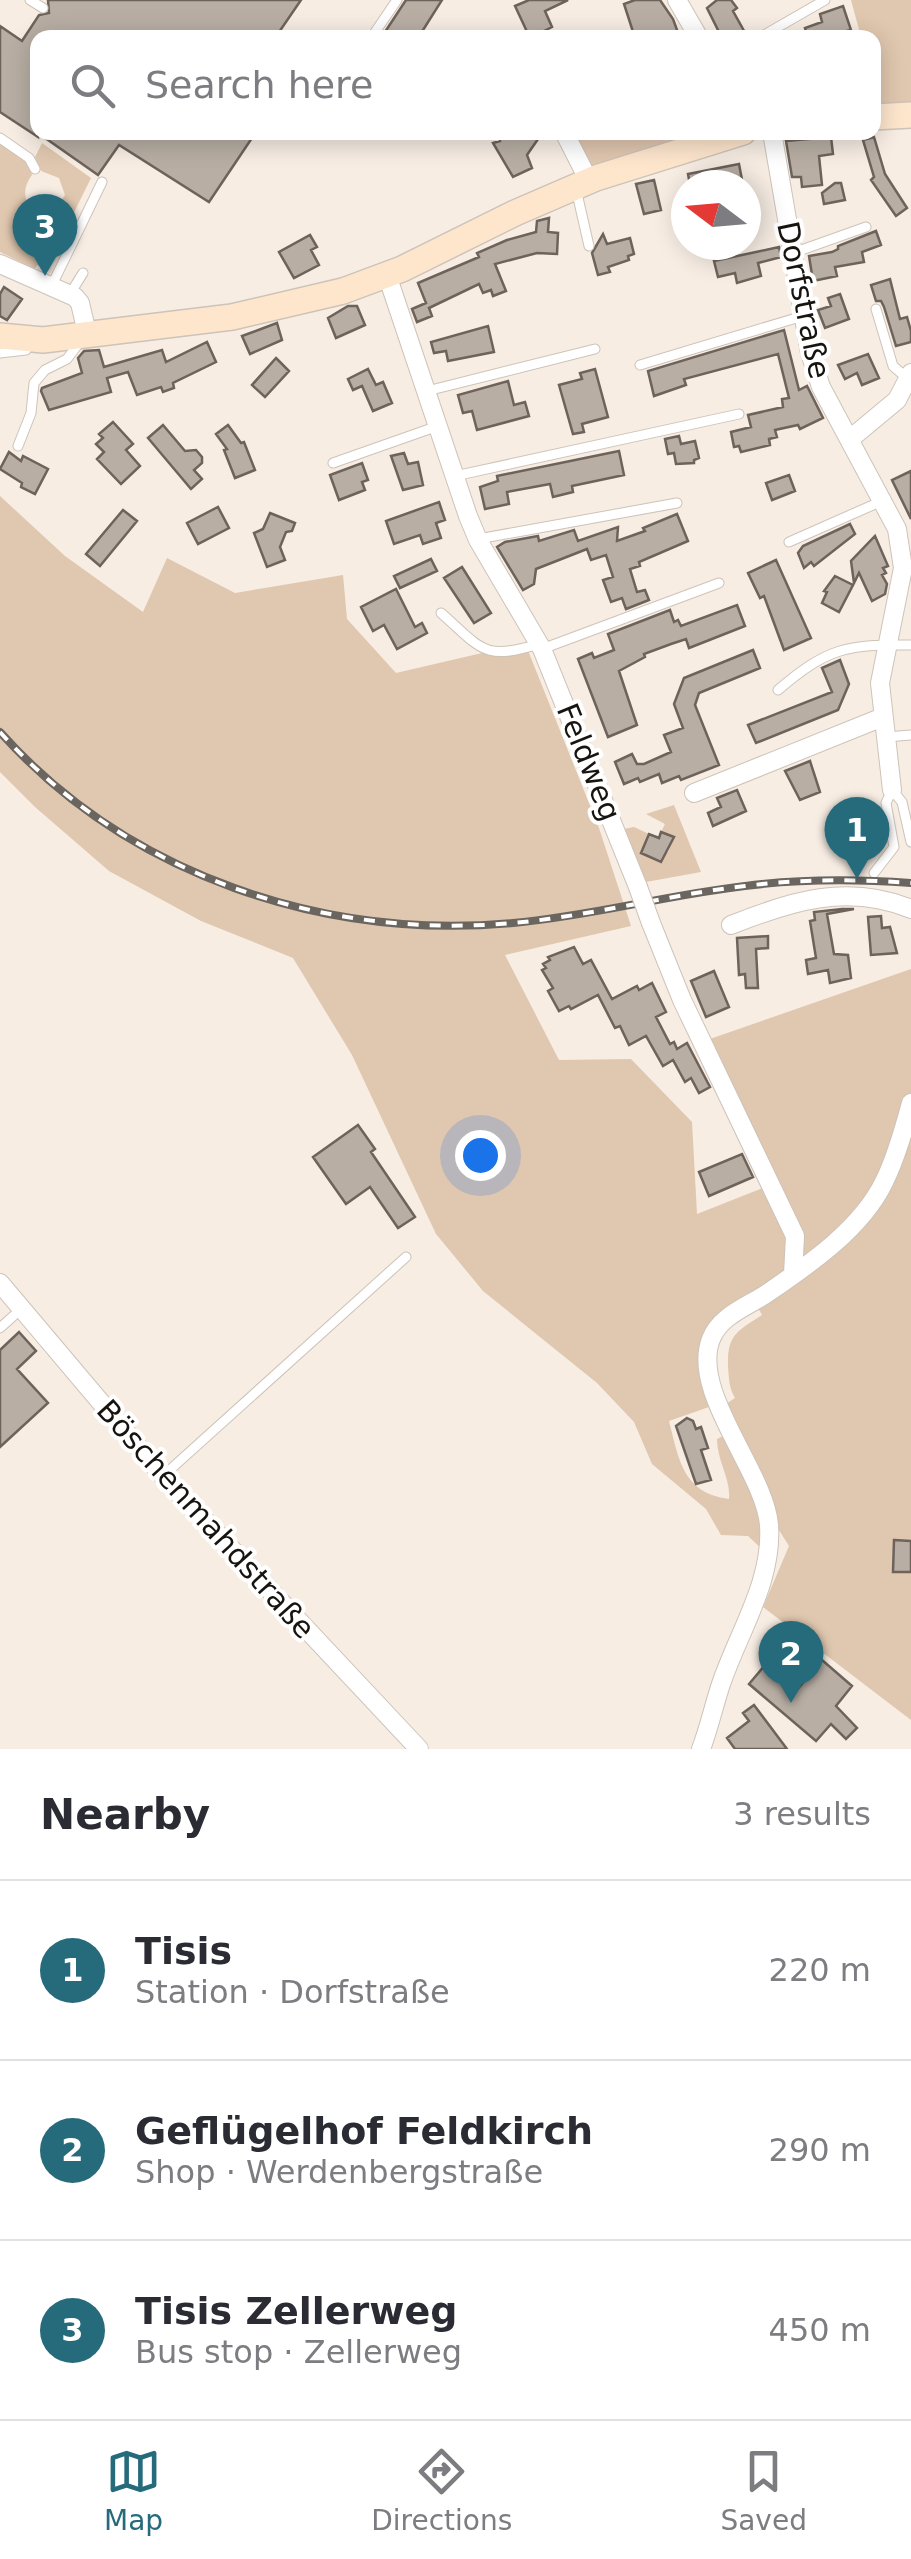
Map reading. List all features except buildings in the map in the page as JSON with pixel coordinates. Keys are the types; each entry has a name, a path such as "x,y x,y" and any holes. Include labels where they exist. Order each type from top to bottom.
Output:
{"street":[{"path":"677,0 694,30"},
{"path":"881,117 911,115"},
{"path":"567,140 582,184"},
{"path":"0,336 35,340 267,310 388,275 582,184 713,140"},
{"name":"Dorfstraße","path":"773,140 803,316 821,388 882,501 904,533 907,565 880,683 892,790"},
{"path":"0,264 70,294 80,304 87,333"},
{"name":"Feldweg","path":"388,275 478,540 541,647 682,1000 786,1218 796,1248 792,1275"},
{"path":"850,439 896,400 909,376"},
{"path":"694,793 883,717"},
{"path":"731,925 785,904 820,896 881,898 911,908"},
{"path":"701,1749 722,1682 768,1565 770,1543 769,1519 752,1469 722,1416 709,1368 710,1342 720,1322 792,1275 864,1211 884,1182 911,1103"},
{"path":"796,1248 820,1253"},
{"name":"Böschenmahdstraße","path":"0,1283 163,1476 419,1749"}],"lane":[{"path":"30,0 43,8"},
{"path":"376,30 397,0"},
{"path":"773,30 824,0"},
{"path":"0,138 29,158 35,168"},
{"path":"51,287 102,182"},
{"path":"582,184 588,246"},
{"path":"792,253 866,227"},
{"path":"70,294 82,273"},
{"path":"876,309 893,366 909,376"},
{"path":"640,365 803,316"},
{"path":"18,446 31,413 34,383 45,370 68,359 87,333"},
{"path":"0,352 26,350 35,340"},
{"path":"427,391 595,350"},
{"path":"455,476 739,414"},
{"path":"333,463 438,426"},
{"path":"788,542 882,501"},
{"path":"478,540 677,503"},
{"path":"441,613 482,649 496,654 541,647 720,583"},
{"path":"778,690 817,659 860,644 911,646"},
{"path":"886,737 911,735"},
{"path":"874,873 894,848 886,803 892,790 902,802 911,842"},
{"path":"163,1476 406,1256"},
{"path":"0,1328 20,1310"}],"shaded area":[{"path":"851,0 911,0 911,104 881,108 881,30 859,30"},
{"path":"578,140 693,140 593,170"},
{"path":"0,143 26,160 32,175 26,197 39,211 55,210 65,195 59,178 41,171 35,157 42,143 91,178 46,269 37,265 35,269 0,252"},
{"path":"0,496 65,556 143,612 167,558 235,593 343,575 347,619 396,673 525,643 599,828 631,926 505,955 559,1060 631,1059 692,1122 697,1214 773,1184 707,1040 911,969 911,1720 763,1607 789,1546 777,1527 762,1549 748,1536 721,1535 706,1509 652,1464 634,1422 597,1383 483,1291 436,1234 352,1055 293,958 201,921 109,871 0,772","holes":["757,1306 762,1315 740,1330 730,1347 729,1379 735,1398 726,1404 729,1433 717,1439 729,1499 714,1496 692,1482 680,1461 669,1421 709,1407 708,1368 719,1321"]},
{"path":"674,805 701,872 646,882 624,829 634,827 649,834 641,853 668,852 674,837 661,832 665,824 646,814"}],"railway":[{"path":"0,732 51,782 108,825 169,860 234,888 302,908 371,921 442,926 513,923 766,884 828,880 911,883"}],"place":[{"name":"Tisis Zellerweg","path":"45,276"},
{"name":"Tisis","path":"857,879"},
{"name":"Geflügelhof Feldkirch","path":"791,1703"}]}
